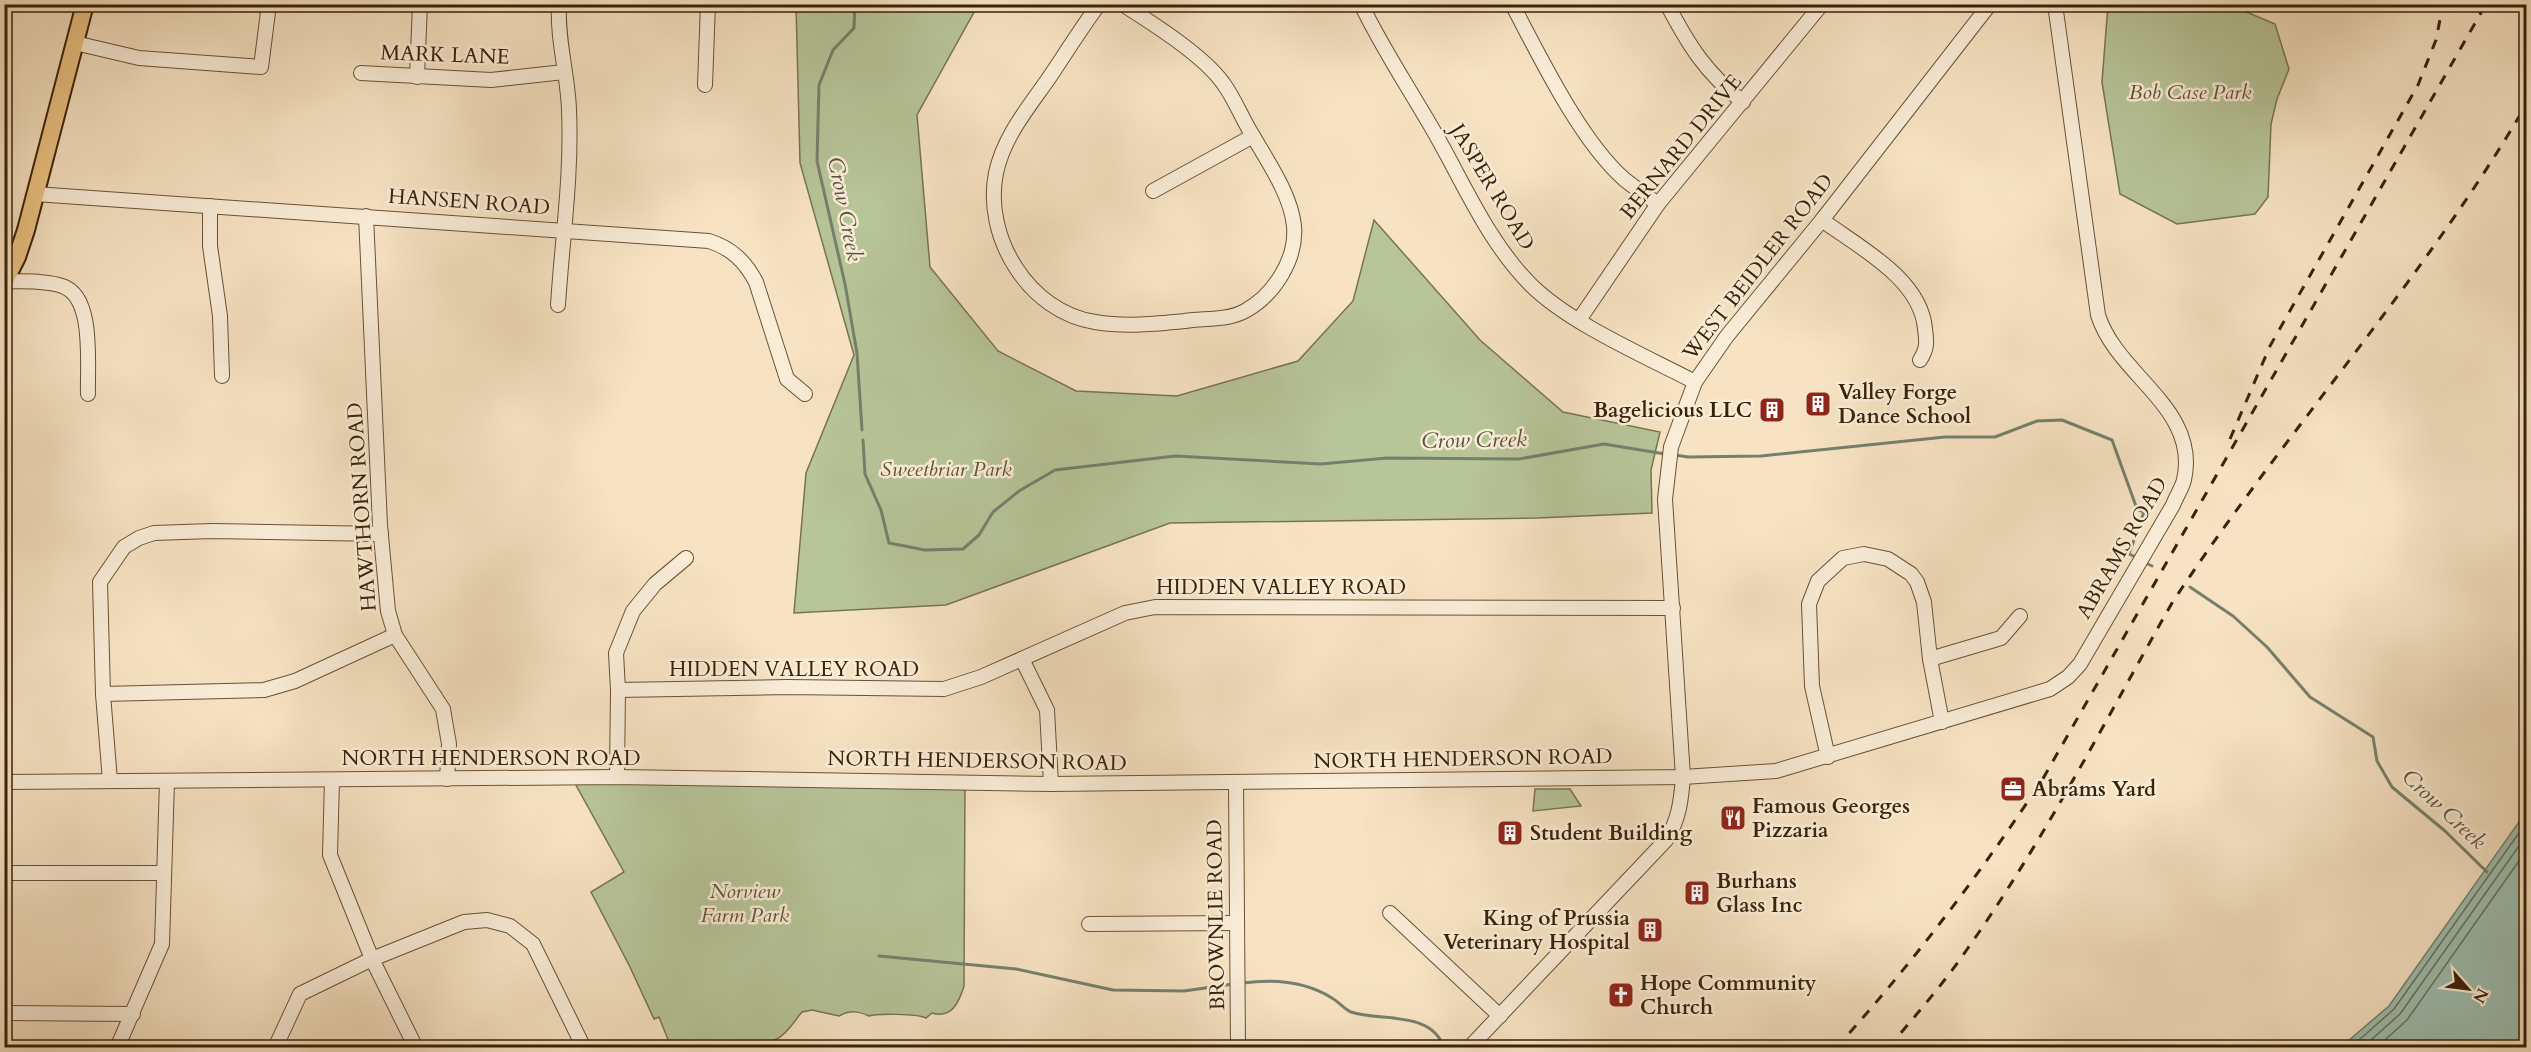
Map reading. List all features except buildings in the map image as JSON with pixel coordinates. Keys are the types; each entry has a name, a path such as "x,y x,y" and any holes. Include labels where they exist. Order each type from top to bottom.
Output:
{"main road":[{"path":"5,282 22,244 85,4"}],"street":[{"path":"75,43 139,58 261,66 269,4"},
{"path":"417,77 420,4"},
{"path":"558,305 569,111 560,45 559,4"},
{"path":"705,85 708,4"},
{"path":"1099,4 1029,104 1003,148 995,176 994,201 1002,243 1017,270 1044,300 1071,315 1094,322 1129,325 1228,318 1245,311 1267,294 1282,275 1293,253 1294,225 1278,178 1222,81 1204,63 1122,4"},
{"name":"JASPER ROAD","path":"1362,4 1373,28 1428,120 1497,246 1530,285 1553,304 1579,320 1695,382"},
{"path":"1512,4 1543,62 1588,136 1623,178 1658,204"},
{"path":"1667,4 1705,68 1743,102"},
{"name":"BERNARD DRIVE","path":"1579,320 1658,204 1822,4"},
{"name":"WEST BEIDLER ROAD","path":"1469,1047 1666,840 1675,825 1681,807 1683,777 1665,498 1671,447 1695,382 1727,336 1822,220 1990,4"},
{"name":"ABRAMS ROAD","path":"1942,722 2050,689 2062,682 2080,664 2184,481 2186,446 2173,416 2116,352 2102,328 2098,315 2055,4"},
{"name":"MARK LANE","path":"361,73 491,80 564,72"},
{"path":"1153,191 1252,136"},
{"name":"HANSEN ROAD","path":"35,194 698,239 729,249 745,263 756,282 787,380 805,394"},
{"path":"210,206 210,246 220,316 222,376"},
{"name":"HAWTHORN ROAD","path":"366,216 381,534 388,611 395,635 442,709 449,744 447,779"},
{"path":"1822,220 1896,275 1915,296 1923,310 1927,348 1920,360"},
{"path":"5,282 63,286 80,299 86,319 88,393"},
{"path":"110,781 103,694 100,582 124,547 139,538 154,533 212,531 381,534"},
{"path":"1828,757 1812,686 1809,604 1818,581 1843,558 1864,554 1888,559 1911,574 1917,582 1924,602 1930,659 1942,722"},
{"path":"617,777 616,653 633,611 655,584 686,558"},
{"name":"HIDDEN VALLEY ROAD","path":"618,690 787,687 933,690 962,685 1125,613 1155,607 1673,608"},
{"path":"1930,659 2001,638 2020,616"},
{"path":"103,694 264,690 295,681 395,635"},
{"path":"1022,659 1047,710 1051,784"},
{"name":"NORTH HENDERSON ROAD","path":"4,782 617,777 1051,784 1683,777 1776,771 1942,722"},
{"path":"332,780 330,855 372,959 416,1047"},
{"path":"117,1047 162,944 167,781"},
{"name":"BROWNLIE ROAD","path":"1236,782 1238,1047"},
{"path":"4,873 164,873"},
{"path":"1390,913 1500,1016"},
{"path":"275,1047 300,994 372,959 464,922 488,920 510,926 533,944 584,1047"},
{"path":"1089,924 1236,923"},
{"path":"4,1013 133,1014"}],"green space":[{"name":"Sweetbriar Park","path":"796,5 978,5 917,115 930,267 998,351 1076,391 1177,396 1298,361 1353,301 1374,220 1480,340 1563,412 1660,432 1651,470 1652,513 1537,518 1170,523 946,605 794,613 806,473 854,355 800,163"},
{"name":"Bob Case Park","path":"2108,5 2230,5 2275,24 2289,69 2277,99 2271,124 2268,197 2255,214 2177,224 2120,194 2102,82"},
{"name":"Norview Farm Park","path":"572,778 965,782 964,986 960,998 954,1008 945,1014 932,1013 926,1018 898,1014 869,1016 854,1012 839,1016 812,1010 802,1012 784,1034 766,1043 726,1048 671,1047 659,1017 654,1019 591,892 624,872"},
{"path":"1535,789 1570,789 1581,806 1533,811"}],"water":[{"path":"2526,812 2526,1047 2341,1047 2389,1006"}],"waterway":[{"name":"Crow Creek","path":"855,4 854,28 833,50 819,85 817,161 845,284 857,353 862,430"},
{"name":"Crow Creek","path":"1675,455 1688,457 1761,456 1945,437 1995,437 2037,421 2062,420 2112,440 2137,509 2144,512 2129,554 2138,558"},
{"name":"Crow Creek","path":"863,440 865,474 881,510 889,543 925,550 963,549 979,535 993,512 1019,491 1055,470 1175,456 1321,464 1387,458 1519,459 1604,444 1665,454"},
{"name":"Crow Creek","path":"2144,562 2152,566"},
{"name":"Crow Creek","path":"2190,587 2233,616 2267,647 2310,697 2373,737 2377,761 2392,787 2445,831 2487,872"},
{"path":"879,956 1016,969 1113,990 1184,991 1233,984"},
{"path":"1243,983 1266,981 1311,988 1322,992 1351,1012 1404,1020 1429,1028 1438,1036 1444,1048"}],"railway":[{"path":"2230,439 2270,346 2418,85 2436,40 2443,4"},
{"path":"1836,1048 1944,918 1994,851 2041,782 2486,4"},
{"path":"1888,1048 1930,999 1996,907 2049,822 2172,603 2260,478 2443,233 2486,170 2526,105"}],"place":[{"name":"Valley Forge Dance School","path":"1818,404"},
{"name":"Bagelicious LLC","path":"1772,410"},
{"name":"Abrams Yard","path":"2013,789"},
{"name":"Famous Georges Pizzaria","path":"1733,818"},
{"name":"Student Building","path":"1510,833"},
{"name":"Burhans Glass Inc","path":"1697,893"},
{"name":"King of Prussia Veterinary Hospital","path":"1650,930"},
{"name":"Hope Community Church","path":"1621,995"}]}
